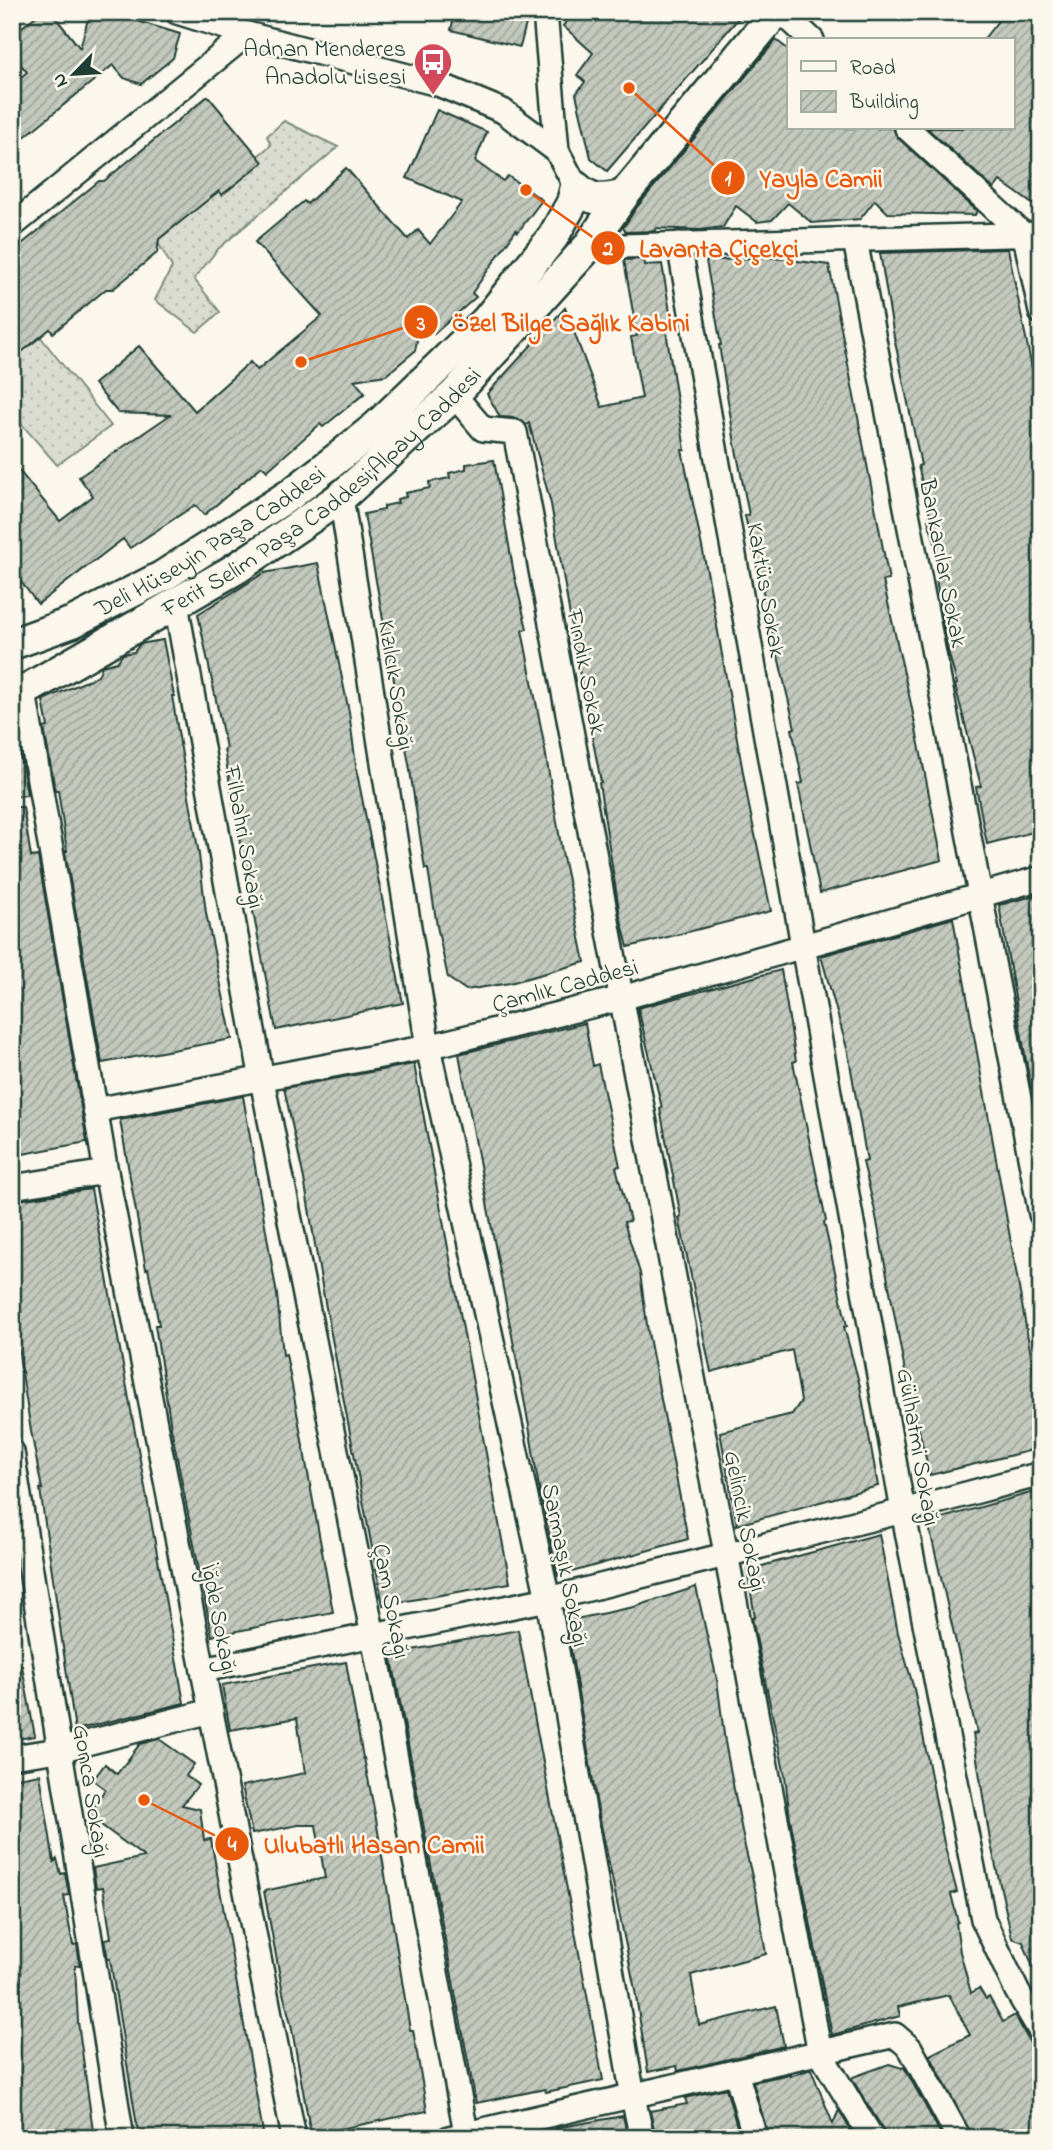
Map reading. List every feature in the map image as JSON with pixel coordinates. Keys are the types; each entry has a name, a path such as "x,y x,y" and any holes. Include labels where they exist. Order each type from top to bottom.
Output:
{"main road":[{"name":"Ferit Selim Paşa Caddesi;Alpay Caddesi","path":"18,695 237,568 341,497 454,395 588,247 623,196 776,12"},
{"path":"576,187 586,196 604,200 623,196"},
{"name":"Deli Hüseyin Paşa Caddesi","path":"13,644 73,622 163,576 291,494 377,426 487,320 553,237 572,203 576,187"},
{"path":"319,472 341,497"},
{"path":"13,644 18,695"}],"street":[{"path":"177,12 247,34 438,84 503,111 557,151"},
{"path":"545,12 557,151 576,187"},
{"path":"782,12 811,38"},
{"path":"12,226 247,34"},
{"path":"910,130 1033,235 1041,312"},
{"path":"588,247 1033,235"},
{"name":"Bankacılar Sokak","path":"855,240 1041,1214"},
{"name":"Kaktüs Sokak","path":"678,244 804,945"},
{"name":"Fındık Sokak","path":"454,395 483,429 515,432 622,998"},
{"name":"Kızılcık Sokağı","path":"341,497 428,1047"},
{"name":"Filbahri Sokağı","path":"176,604 262,1080"},
{"name":"İğde Sokağı","path":"18,695 106,1172 294,2138"},
{"name":"Çamlık Caddesi","path":"95,1110 428,1047 622,998 1041,878"},
{"name":"Gülhatmi Sokağı","path":"804,945 903,1511 984,1919 1017,1991 1041,2032"},
{"name":"Gelincik Sokağı","path":"622,998 820,2053"},
{"name":"Sarmaşık Sokağı","path":"428,1047 548,1599 642,2138"},
{"name":"Çam Sokağı","path":"262,1080 373,1636 460,2137"},
{"path":"12,1187 106,1172"},
{"name":"Gonca Sokağı","path":"12,1452 122,2138"},
{"path":"203,1670 548,1599 1041,1474"},
{"path":"12,1757 59,1750 211,1712"},
{"path":"460,2137 525,2129 633,2097 895,2035 910,2048 958,2138"},
{"path":"820,2053 872,2138"},
{"path":"736,2072 755,2138"}],"shaded area":[{"path":"284,121 338,147 218,249 194,279 220,312 197,332 155,300 172,267 157,241 271,145 267,136"},
{"path":"39,335 111,426 57,465 12,413 12,356"}],"building":[{"path":"41,12 51,12 80,48 90,12 108,12 180,34 173,58 141,84 124,78 113,65 12,147 12,85 27,72 12,54 12,35"},
{"path":"455,12 529,12 520,47 451,30"},
{"path":"574,12 744,12 607,171 591,158 576,94 585,82 577,75 593,53 563,26"},
{"path":"1005,12 1041,12 1041,210 1000,181 994,189 929,130 1014,130 1014,38 985,38"},
{"path":"776,40 787,48 787,130 894,130 898,138 977,211 975,215 888,213 875,200 860,219 812,223 788,203 772,220 757,222 736,206 723,227 700,230 656,228 656,231 626,232 623,228 637,207"},
{"path":"208,96 263,162 222,195 219,191 159,239 157,253 113,289 106,289 53,333 50,329 12,360 12,252"},
{"path":"437,110 487,132 475,161 503,181 508,176 542,200 518,232 516,230 472,293 476,297 434,334 421,319 415,351 386,375 354,380 365,393 323,427 320,424 267,471 262,466 204,515 195,505 130,548 123,539 38,604 12,570 12,462 60,521 93,496 79,477 170,415 118,413 94,384 139,346 195,411 250,362 257,370 322,316 255,242 304,201 307,204 346,168 408,239 418,230 430,244 462,202 407,178"},
{"path":"1008,249 1041,413 1041,830 987,844 976,787 981,786 955,685 957,684 947,647 936,579 943,569 928,520 931,519 918,466 921,465 894,337 880,253"},
{"path":"766,257 829,265 889,580 883,581 942,860 820,893 798,784 803,783 792,729 795,728 745,516 749,515 706,261"},
{"path":"644,259 645,265 662,264 673,330 666,331 685,450 682,450 771,911 628,947 620,916 599,783 601,782 551,504 529,423 526,425 516,418 500,417 487,394 565,308 602,407 642,398 631,337 637,336 624,260"},
{"path":"494,460 514,574 527,629 522,630 562,852 585,962 510,983 466,990 448,978 428,869 425,869 364,514 384,510 384,506 398,503 397,499 406,497 405,493 430,488 429,482 450,478 449,473 466,469 466,464"},
{"path":"318,563 349,712 357,773 403,1003 276,1030 242,855 224,749 226,748 198,614 264,573"},
{"path":"163,640 174,696 206,913 232,1039 102,1063 65,851 58,790 55,790 44,728 48,727 43,700 98,676 102,666 117,662 123,654 134,652 140,644"},
{"path":"17,733 27,795 12,797 12,734"},
{"path":"12,807 23,807 31,857 38,856 87,1142 12,1156"},
{"path":"1041,894 1041,1088 1031,1089 999,905"},
{"path":"953,918 1041,1411 1041,1448 930,1475 906,1377 875,1211 863,1162 867,1161 848,1052 821,956"},
{"path":"781,970 796,1061 793,1062 878,1486 737,1525 720,1432 792,1414 801,1401 792,1350 711,1372 679,1218 681,1217 660,1109 662,1108 638,1008"},
{"path":"585,1023 593,1066 598,1064 620,1166 616,1167 630,1221 624,1222 640,1273 648,1332 688,1539 558,1576 538,1482 459,1054"},
{"path":"414,1064 510,1583 383,1605 304,1179 284,1088"},
{"path":"243,1096 277,1295 283,1355 286,1354 333,1612 212,1636 171,1427 155,1325 159,1325 148,1268 146,1269 120,1120"},
{"path":"91,1189 184,1703 75,1730 42,1489 12,1309 12,1201"},
{"path":"1041,1490 1040,1984 1023,1942 1012,1938 990,1840 973,1734 977,1733 928,1522"},
{"path":"879,1534 898,1633 914,1689 944,1843 957,1892 951,1894 958,1922 960,1952 971,1993 979,1988 986,1999 989,1997 1003,2022 1015,2015 1041,2064 1041,2138 973,2138 930,2055 970,2035 949,1995 898,2007 900,2016 832,2035 790,1818 785,1776 752,1618 755,1617 747,1570"},
{"path":"696,1587 717,1680 725,1742 766,1954 691,1975 699,2025 776,2006 784,2046 678,2071 677,2066 648,2072 635,1990 597,1805 566,1621 634,1607"},
{"path":"518,1630 603,2080 476,2103 391,1654"},
{"path":"346,1662 376,1819 410,2030 413,2030 427,2111 311,2135 264,1891 325,1878 316,1825 298,1825 252,1834 242,1786 305,1773 297,1718 230,1730 222,1685"},
{"path":"12,1666 22,1666 35,1736 12,1740"},
{"path":"159,1739 194,1764 186,1776 198,1785 182,1805 200,1809 204,1840 211,1839 264,2138 139,2138 110,1959 104,1939 111,1938 103,1887 96,1888 93,1868 144,1857 89,1816 105,1789 93,1780 105,1764 117,1774 140,1744"},
{"path":"40,1774 54,1862 57,1859 61,1874 65,1873 69,1895 64,1896 73,1945 77,1944 80,1965 75,1966 78,2022 94,2138 12,2138 12,1779"},
{"path":"889,2064 904,2067 943,2138 886,2138 852,2079"},
{"path":"811,2069 833,2124 839,2110 855,2138 769,2138 753,2082 790,2076"},
{"path":"726,2088 739,2134 724,2138 656,2138 650,2111 687,2104 685,2098"},
{"path":"623,2116 628,2138 557,2138 556,2128"}],"place":[{"name":"Yayla Camii","path":"629,88"},
{"name":"Adnan Menderes Anadolu Lisesi","path":"433,96"},
{"name":"Lavanta Çiçekçi","path":"526,190"},
{"name":"Özel Bilge Sağlık Kabini","path":"301,362"},
{"name":"Ulubatlı Hasan Camii","path":"144,1800"}]}
